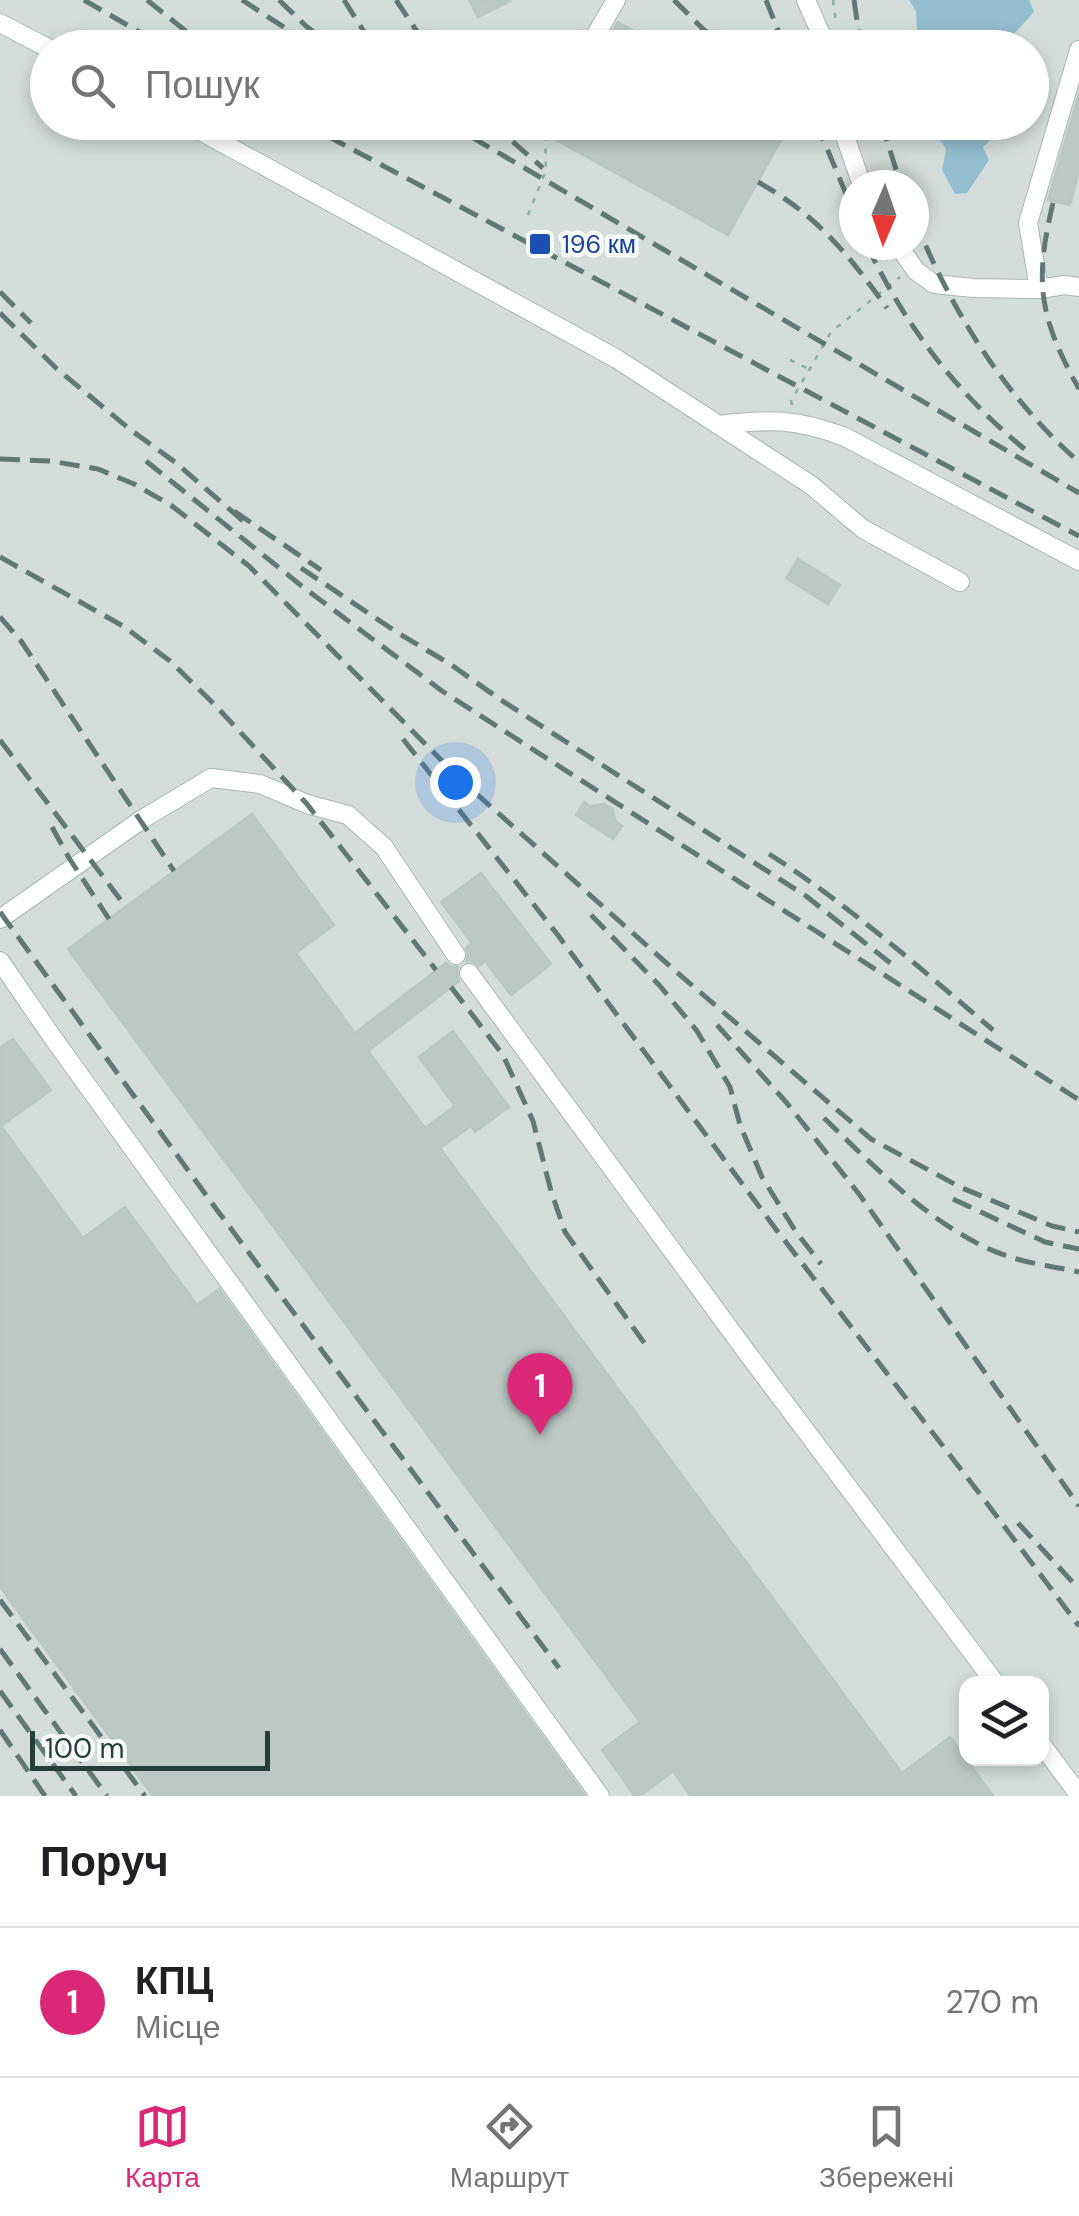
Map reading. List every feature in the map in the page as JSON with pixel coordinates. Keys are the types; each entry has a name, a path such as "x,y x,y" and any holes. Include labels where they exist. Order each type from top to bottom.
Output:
{"lane":[{"path":"598,30 616,0"},
{"path":"806,0 819,30"},
{"path":"0,23 30,39"},
{"path":"1038,289 1028,223 1079,50"},
{"path":"217,140 617,359 812,485 863,530 960,582"},
{"path":"846,140 856,170"},
{"path":"908,260 934,284 973,288 1079,287"},
{"path":"718,425 794,421 818,426 1079,561"},
{"path":"0,919 140,820 212,778 260,784 307,804 348,815 384,846 456,955"},
{"path":"0,962 600,1796"},
{"path":"469,973 744,1350 990,1676"},
{"path":"1049,1754 1079,1795"}],"path":[{"path":"528,215 546,170 545,140"},
{"path":"794,421 791,401 831,332 912,266"},
{"path":"790,360 808,368"},
{"path":"786,392 794,396"}],"shaded area":[{"path":"0,0 1079,0 1079,1796 0,1796"}],"water":[{"path":"909,0 1029,0 1034,12 1018,30 917,30 916,11"},
{"path":"940,140 991,140 983,147 989,160 967,193 955,194 942,170 946,149"}],"building":[{"path":"469,0 512,0 478,17"},
{"path":"618,22 632,30 613,30"},
{"path":"1079,94 1079,171 1070,205 1048,200"},
{"path":"556,140 781,140 728,235"},
{"path":"798,559 840,585 828,604 786,578"},
{"path":"584,802 613,809 615,821 622,826 613,839 576,815"},
{"path":"252,814 334,925 296,953 355,1033 446,963 458,967 459,981 368,1051 425,1128 455,1106 419,1057 453,1031 509,1107 475,1132 471,1126 440,1148 902,1773 950,1737 959,1749 959,1766 971,1766 993,1796 691,1796 673,1771 635,1796 602,1750 640,1722 68,949"},
{"path":"481,873 551,964 511,995 485,961 479,966 467,961 466,948 472,943 441,902"},
{"path":"13,1039 51,1090 1,1126 83,1238 125,1207 197,1305 219,1289 585,1796 153,1796 0,1587 0,1048"}],"railway":[{"path":"84,0 136,30"},
{"path":"147,0 184,30"},
{"path":"242,0 288,30"},
{"path":"279,0 311,30"},
{"path":"344,0 363,30"},
{"path":"396,0 416,30"},
{"path":"674,0 704,30"},
{"path":"766,0 778,30"},
{"path":"854,0 858,30"},
{"path":"335,140 1079,536"},
{"path":"477,140 1079,493"},
{"path":"511,140 543,168"},
{"path":"824,140 839,177"},
{"path":"887,140 896,170"},
{"path":"758,182 798,208 830,237 887,308"},
{"path":"1053,203 1043,256 1044,299 1055,341 1079,389"},
{"path":"929,252 982,350 1027,409 1079,462"},
{"path":"874,260 935,357 978,407 1027,451"},
{"path":"0,292 31,323"},
{"path":"0,313 57,369 243,521"},
{"path":"0,459 50,461 98,469 172,506 249,566 461,780 871,1139 960,1187 1052,1226 1079,1232"},
{"path":"146,461 303,587 442,691 1079,1100"},
{"path":"234,511 321,570"},
{"path":"0,557 123,626 170,661 307,804 436,970"},
{"path":"301,568 806,896 894,966"},
{"path":"0,617 21,641 174,871"},
{"path":"403,739 557,934 775,1228 1079,1626"},
{"path":"0,740 126,907"},
{"path":"52,827 109,919"},
{"path":"769,854 856,916 993,1030"},
{"path":"0,912 559,1668"},
{"path":"591,915 660,986 697,1031 730,1087 740,1125 762,1177 821,1264"},
{"path":"451,987 503,1055 533,1121 565,1232 645,1344"},
{"path":"717,1025 786,1102 859,1194 1079,1506"},
{"path":"824,1118 910,1198 958,1233 1010,1257 1079,1272"},
{"path":"953,1199 1045,1242 1079,1249"},
{"path":"1018,1523 1079,1589"},
{"path":"0,1600 145,1796"},
{"path":"0,1649 107,1796"},
{"path":"0,1691 76,1796"},
{"path":"0,1730 45,1796"}],"place":[{"name":"196 км","path":"540,244"},
{"name":"КПЦ","path":"540,1435"}]}
